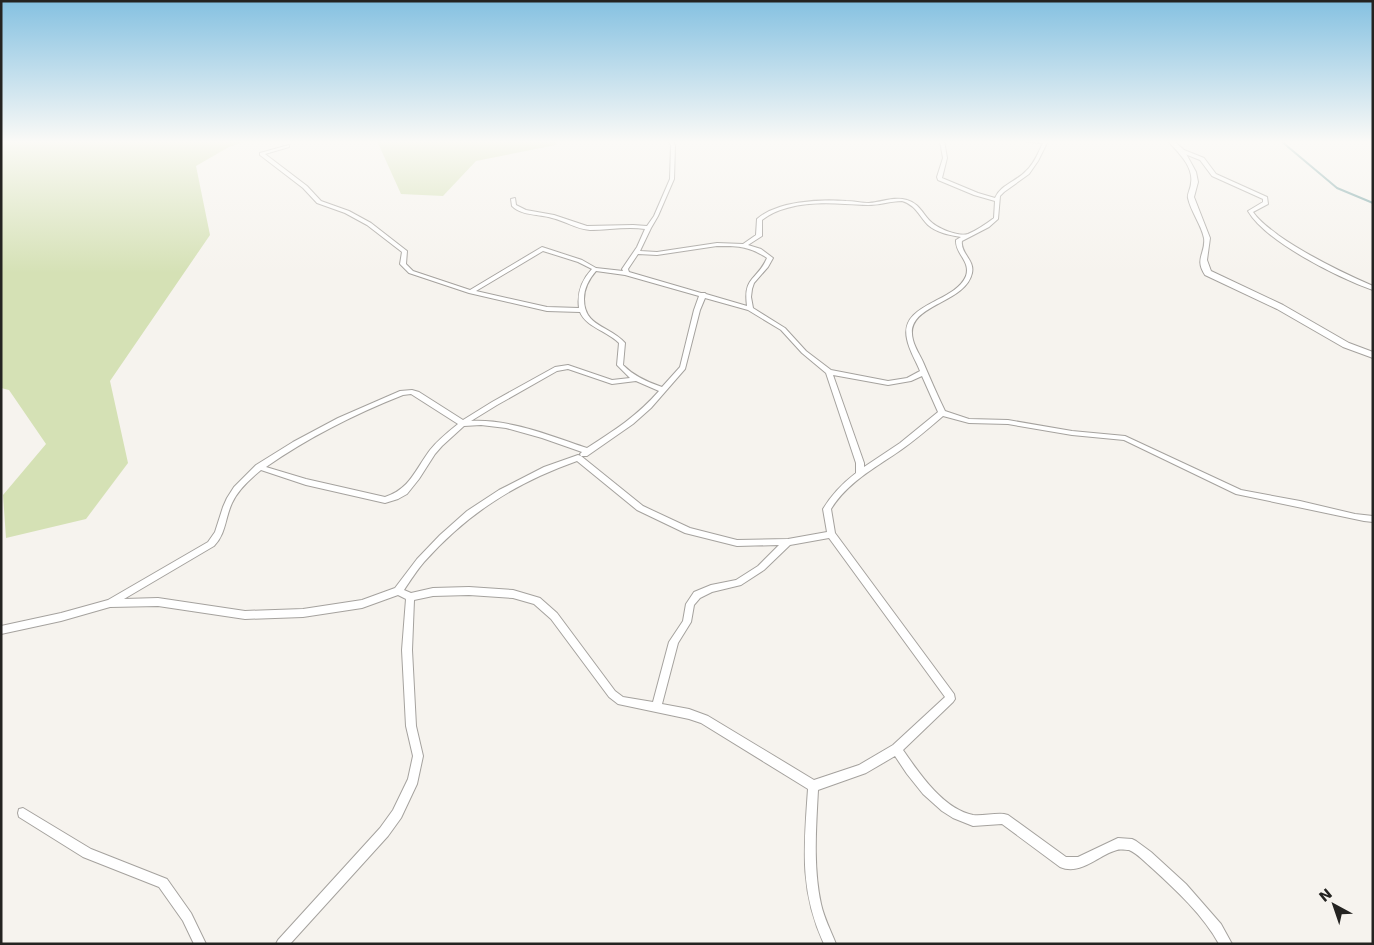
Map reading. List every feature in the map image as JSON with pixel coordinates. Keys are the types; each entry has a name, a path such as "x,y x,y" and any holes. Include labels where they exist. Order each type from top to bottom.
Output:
{"street":[{"path":"303,185 318,202 347,212 374,228 405,252 403,264 411,272 470,292 547,309 580,310"},
{"path":"626,273 625,269 637,252 656,216 669,185"},
{"path":"955,185 996,200"},
{"path":"1009,185 1002,190 996,200 998,208 996,218 987,226 964,236 958,243 959,248 968,260 971,270 961,288 950,296 920,311 913,319 909,328 910,340 942,413 969,421 1008,422 1072,433 1125,438 1239,492 1259,498 1300,504 1357,518 1373,519"},
{"path":"1194,185 1190,197 1207,238 1207,245 1201,261 1203,268 1208,273 1280,307 1338,341 1373,356"},
{"path":"1236,185 1265,198 1266,203 1250,211 1252,216 1265,228 1321,265 1373,288"},
{"path":"513,199 514,206 518,209 549,216 575,225 602,228 630,225 648,228"},
{"path":"743,246 760,236 760,219 771,211 795,206 840,202 868,204 898,199 914,204 934,227 964,236"},
{"path":"637,252 659,254 713,245 743,246 766,253 770,258 768,264 753,279 749,287 750,309"},
{"path":"470,292 542,249 565,256 595,269 626,273 750,309 783,329 804,352 829,372 888,383 910,380 924,372"},
{"path":"595,269 584,279 580,310 584,317 618,338 622,343 620,365 625,371 637,379 664,390"},
{"path":"110,603 158,602 245,615 303,613 362,604 398,591 420,561 470,513 502,492 547,469 578,458 631,422 664,390 683,368 697,310 703,294"},
{"path":"259,468 306,482 385,500 394,498 414,483 438,444 464,424 508,396 561,367 568,367 612,382 637,379"},
{"path":"829,372 860,463 860,473"},
{"path":"1,630 61,617 110,603 211,544 218,538 226,508 234,493 259,468 335,421 402,393 412,392 417,394 464,424 481,423 506,426 544,436 588,451"},
{"path":"813,786 862,769 897,749 947,703 950,698 949,694 831,534 827,509 843,487 860,473 897,449 942,413"},
{"path":"578,458 640,508 688,531 737,543 788,542 831,534"},
{"path":"656,708 674,642 687,622 690,604 697,595 711,589 738,583 761,568 788,542"},
{"path":"398,591 410,597 433,592 468,591 513,594 537,601 554,616 612,694 621,701 689,714 704,719 813,786"},
{"path":"282,944 384,832 397,814 413,780 418,756 411,726 406,650 410,597"},
{"path":"897,749 914,775 938,802 968,819 985,821 995,818 1004,819 1064,863 1078,863 1118,844 1132,845 1182,888 1217,928 1226,944"},
{"path":"813,786 809,868 820,926 830,944"},
{"path":"24,813 87,853 163,883 187,917 200,944"}],"green space":[{"path":"1,185 200,185 210,235 110,381 128,463 86,519 6,538 3,495 46,444 9,390 1,388"},
{"path":"397,185 453,185 443,196 401,194"}],"waterway":[{"path":"1334,185 1373,203"}]}
